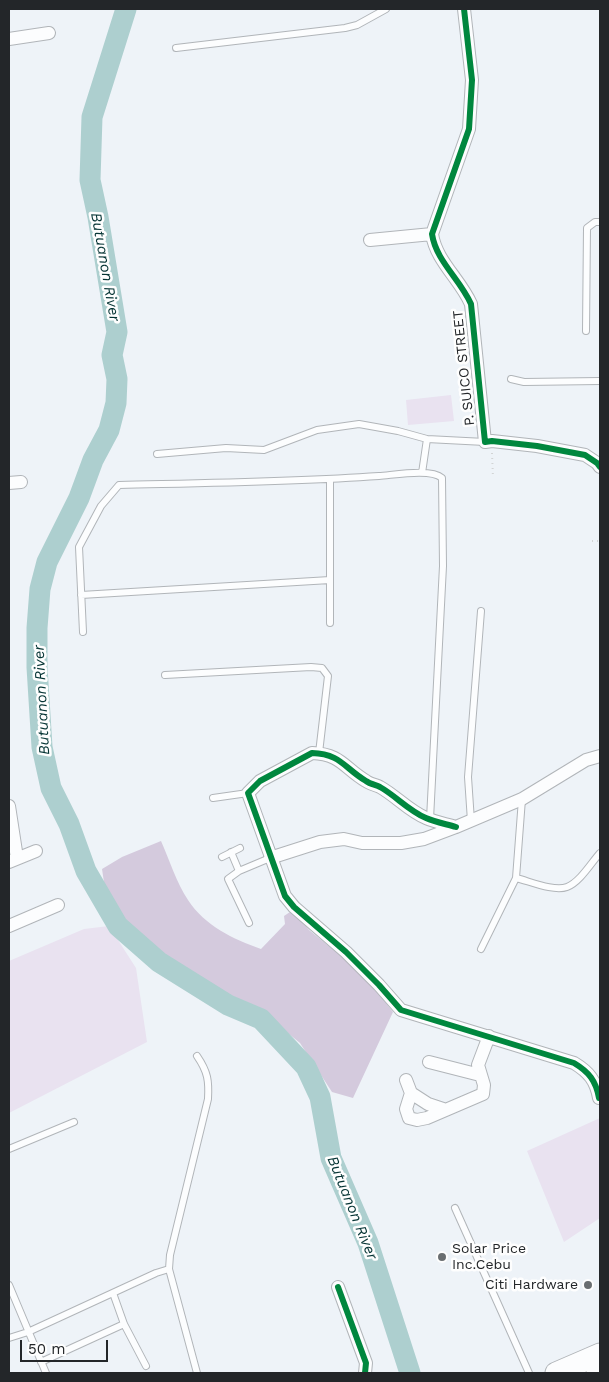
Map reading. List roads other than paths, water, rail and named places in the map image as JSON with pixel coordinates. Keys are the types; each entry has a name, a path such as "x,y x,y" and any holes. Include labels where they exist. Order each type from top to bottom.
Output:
{"main road":[{"path":"556,1373 597,1364"},
{"path":"565,1373 597,1364"}],"street":[{"path":"370,240 432,234 469,129 472,80 464,9"},
{"path":"9,39 49,33"},
{"name":"P. SUICO STREET","path":"432,234 436,252 466,292 471,304 489,441"},
{"path":"489,441 537,446 585,455 597,462 600,467"},
{"path":"456,827 417,813 379,786 368,782 339,759 319,753 312,753 260,781 248,793 285,896 294,907 346,952 401,1010 574,1063 591,1076 596,1085 599,1098"},
{"path":"270,858 320,842 344,839 362,843 401,843 424,838 456,827 522,799 586,760 600,756"},
{"path":"9,806 13,860 36,851"},
{"path":"9,926 58,905"},
{"path":"411,1093 406,1109 409,1118 417,1120 427,1118 483,1094 484,1086 478,1066 489,1036"},
{"path":"429,1062 480,1075"},
{"path":"406,1080 411,1093 428,1104 446,1110"},
{"path":"338,1287 366,1363 365,1373"}],"lane":[{"path":"176,48 345,28 357,25 385,9"},
{"path":"586,331 587,228 595,222 600,222"},
{"path":"511,379 524,382 600,381"},
{"path":"158,454 226,448 264,450 317,430 359,424 398,431 427,439 489,441"},
{"path":"422,474 427,439"},
{"path":"83,632 79,547 101,506 119,485 330,480 436,474 442,478 443,566 430,819"},
{"path":"330,480 330,623"},
{"path":"81,595 330,580"},
{"path":"472,820 468,777 481,611"},
{"path":"165,674 322,668 328,676 319,753"},
{"path":"213,798 248,793"},
{"path":"481,949 516,878 522,799"},
{"path":"222,857 240,848"},
{"path":"231,852 240,871"},
{"path":"516,878 553,888 566,887 576,880 600,853"},
{"path":"249,923 228,879 240,871 270,858"},
{"path":"197,1056 204,1067 208,1082 208,1099 170,1255 169,1269 197,1373"},
{"path":"9,1150 74,1122"},
{"path":"455,1208 529,1373"},
{"path":"9,1338 28,1332 156,1273 169,1269"},
{"path":"9,1285 46,1373"},
{"path":"112,1293 124,1324 146,1366"},
{"path":"41,1362 124,1324"}],"waterway":[{"name":"Butuanon River","path":"126,9 92,117 90,180 117,332 112,355 117,379 116,403 109,430 93,460 79,498 47,562 40,589 37,667 42,747 51,788 69,824 86,871 118,926 159,962 228,1005 261,1019 306,1067 320,1097 331,1158 368,1243 410,1373"}],"place":[{"name":"Solar Price Inc.Cebu","path":"442,1257"},
{"name":"Citi Hardware","path":"588,1285"}]}
